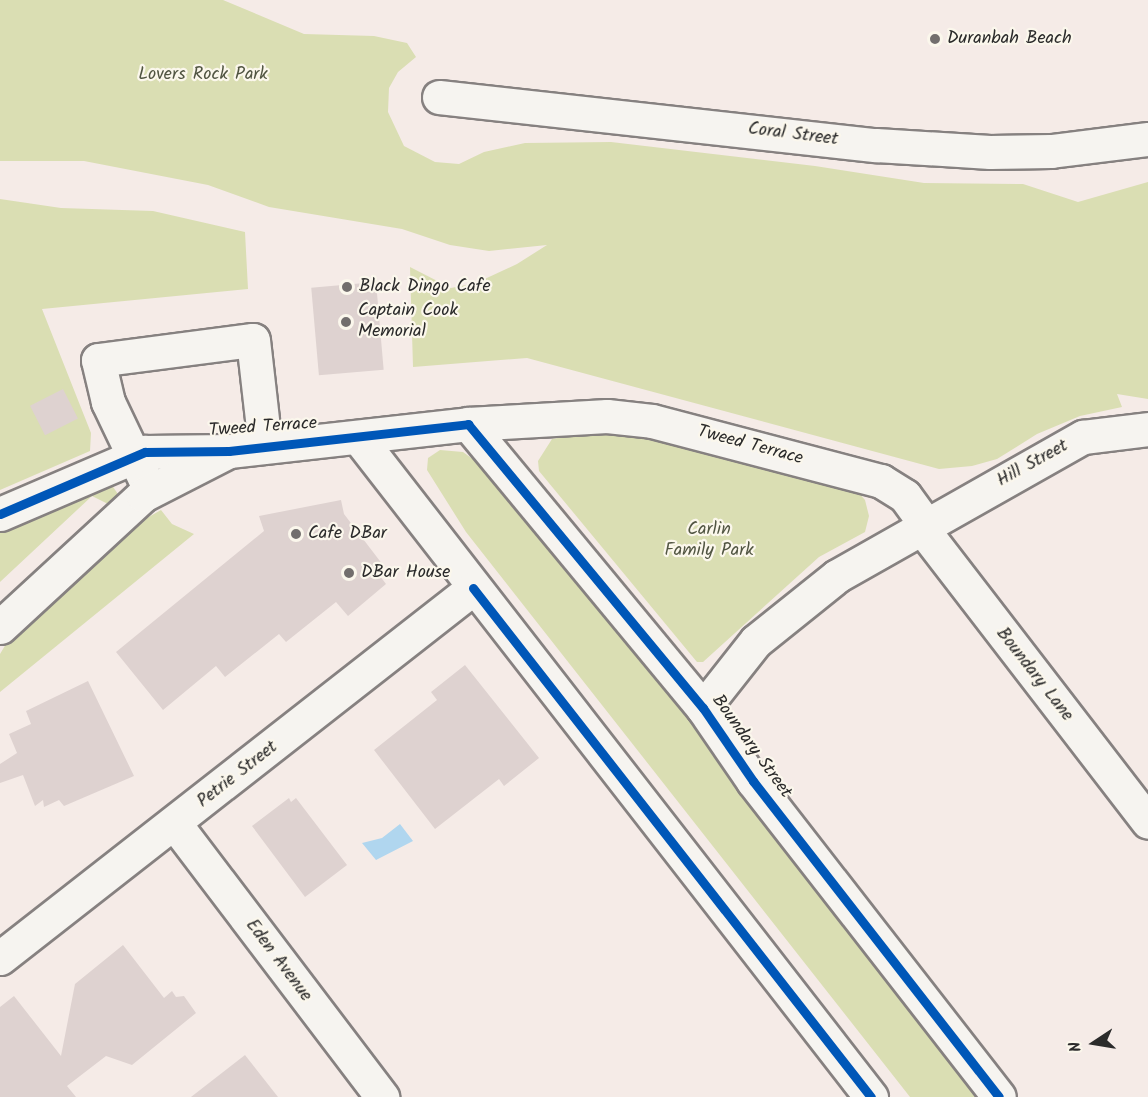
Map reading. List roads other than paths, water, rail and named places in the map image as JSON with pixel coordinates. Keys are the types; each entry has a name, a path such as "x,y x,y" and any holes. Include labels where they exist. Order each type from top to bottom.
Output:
{"street":[{"name":"Coral Street","path":"438,97 876,145 979,151 1051,151 1148,139"},
{"path":"150,490 131,456 108,402 98,360 253,340 265,446"},
{"name":"Tweed Terrace","path":"0,514 131,456 178,449 229,451 468,424 594,415 652,421 881,481 899,490 923,525"},
{"name":"Boundary Street","path":"468,424 703,708 753,782 999,1097"},
{"name":"Hill Street","path":"923,525 1083,437 1148,429"},
{"path":"358,437 473,588 871,1097"},
{"name":"Tweed Terrace","path":"2,627 150,490 229,451"},
{"path":"703,708 739,660 801,601 923,525"},
{"name":"Boundary Lane","path":"923,525 1148,822"},
{"name":"Petrie Street","path":"0,958 175,824 473,588"},
{"name":"Eden Avenue","path":"175,824 382,1097"}],"water":[{"path":"400,824 413,841 376,860 362,843 382,838"}],"place":[{"name":"Duranbah Beach","path":"935,39"},
{"name":"Black Dingo Cafe","path":"347,287"},
{"name":"Captain Cook Memorial","path":"346,322"},
{"name":"Cafe DBar","path":"296,534"},
{"name":"DBar House","path":"349,573"}],"park label":[{"name":"Lovers Rock Park","path":"203,75"},
{"name":"Carlin Family Park","path":"709,541"}]}
